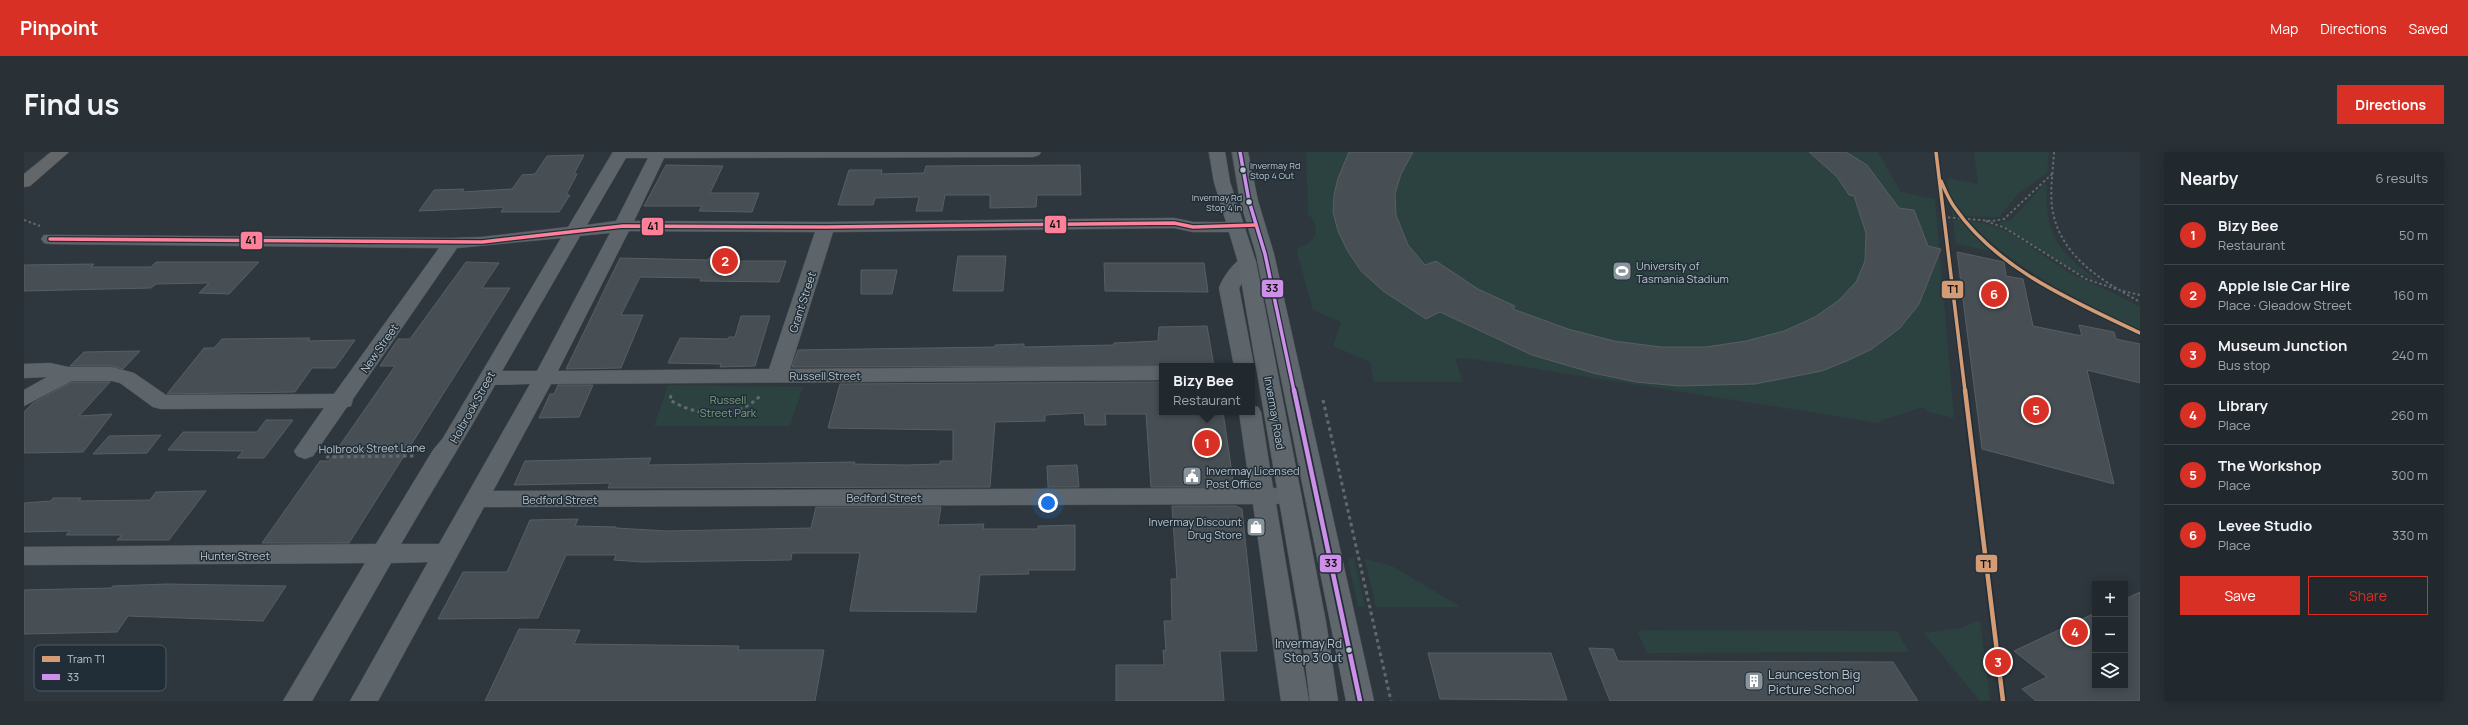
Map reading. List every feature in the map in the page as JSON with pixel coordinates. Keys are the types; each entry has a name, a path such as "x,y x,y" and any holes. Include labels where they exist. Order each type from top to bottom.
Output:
{"highway":[{"path":"24,182 61,152"}],"main road":[{"name":"Invermay Road","path":"1217,152 1222,182 1230,204 1247,226 1265,254 1360,701"},
{"name":"Invermay Road","path":"1240,152 1246,187 1247,262 1313,622 1324,701"},
{"path":"1289,496 1302,490 1296,456 1299,414"},
{"path":"1313,622 1324,603 1315,546 1319,541 1326,540"}],"street":[{"path":"621,153 1033,152"},
{"name":"Holbrook Street","path":"297,701 441,455 452,444 488,378 621,153"},
{"path":"364,701 446,553 478,499 544,378 659,153"},
{"path":"1174,223 1191,217 1216,213 1230,204"},
{"path":"50,240 452,243 482,242 573,233 623,226 826,227 1174,223 1193,227 1247,226"},
{"name":"Grant Street","path":"772,376 826,227"},
{"name":"New Street","path":"305,451 343,401 452,243"},
{"path":"1243,363 1229,288 1231,282 1247,262"},
{"path":"24,371 50,370 68,374 105,374 127,378 161,402 343,401"},
{"name":"Russell Street","path":"488,378 1159,373"},
{"path":"24,399 68,374"},
{"path":"1250,415 1295,701"},
{"name":"Bedford Street","path":"478,499 1289,496"},
{"name":"Hunter Street","path":"24,556 446,553"}],"path":[{"path":"2054,152 2053,214 2064,242 2084,266 2140,302"},
{"path":"1944,217 1986,220 2004,219 2025,197 2053,174"},
{"path":"1986,220 2005,228 2086,279 2140,295"},
{"path":"675,377 670,400 694,413 707,416 723,415 749,404 765,390 772,376"},
{"path":"1323,400 1391,701"},
{"name":"Holbrook Street Lane","path":"305,451 313,457 441,455"}],"green space":[{"name":"University of Tasmania Stadium","path":"1306,152 1878,152 1901,192 1935,199 1954,418 1928,412 1923,407 1882,420 1880,423 1473,359 1455,358 1463,382 1374,382 1370,362 1333,346 1341,322 1313,310 1296,249 1309,243 1316,234 1314,220 1308,215"},
{"path":"1971,152 2049,152 2047,173 2018,194 1999,217 1952,216 1947,178 1978,184 1974,153"},
{"path":"2044,184 2047,185 2047,203 2052,231 2058,243 2076,263 2102,283 2076,272 1998,223 2011,220"},
{"path":"1953,220 1964,221 1995,252 1956,244"},
{"path":"1969,221 1985,223 1999,228 2025,242 2076,276 2116,294 2140,307 2140,331 2072,296 2028,270 1987,239"},
{"name":"Russell Street Park","path":"668,385 803,387 790,426 654,426"},
{"path":"1350,558 1354,558 1365,606 1358,607 1348,561"},
{"path":"1365,559 1392,566 1458,605 1458,607 1376,607"},
{"path":"1980,620 1990,701 1980,701 1924,633 1960,628"},
{"path":"1642,630 1897,631 1909,652 1647,653 1638,633"}],"building":[{"path":"1349,152 1413,152 1401,174 1395,194 1396,215 1408,245 1425,265 1436,261 1478,289 1515,306 1513,309 1568,329 1614,341 1661,347 1706,347 1746,341 1784,331 1815,317 1839,300 1856,282 1865,261 1866,233 1854,196 1849,195 1837,177 1809,152 1846,152 1867,165 1899,208 1914,210 1928,246 1941,249 1919,304 1900,328 1872,349 1849,360 1822,371 1755,384 1679,386 1636,382 1593,373 1532,355 1440,312 1426,319 1383,291 1361,271 1347,250 1338,231 1333,212 1334,195 1338,178"},
{"path":"584,155 574,174 577,174 566,195 570,195 559,212 501,212 504,207 419,211 434,190 464,189 462,192 512,189 522,175 535,174 547,156"},
{"path":"666,165 723,166 710,193 759,193 752,212 699,211 702,206 644,206"},
{"path":"1080,165 1081,195 1037,195 1036,207 990,208 990,195 945,195 942,211 916,211 919,197 875,198 873,205 838,205 849,170 882,170 881,174 924,173 926,166"},
{"path":"1957,252 2004,262 2006,276 2023,279 2033,326 2082,336 2079,325 2114,332 2116,339 2140,344 2140,383 2087,370 2114,484 1982,449"},
{"path":"958,256 1006,256 1003,291 953,291"},
{"path":"620,258 708,260 709,258 739,258 738,261 786,261 779,282 700,281 701,278 640,277 621,315 643,315 621,368 566,369"},
{"path":"156,262 259,262 229,294 199,293 209,283 156,284 151,288 24,291 24,265 94,264 91,267 151,267"},
{"path":"466,262 499,263 482,288 510,288 349,543 262,543 320,461 329,461 395,366 380,366 398,339 410,339"},
{"path":"1104,263 1204,263 1208,292 1105,291"},
{"path":"861,270 897,270 892,294 861,294"},
{"path":"741,316 770,316 755,366 720,367 721,364 668,363 680,338 728,339 729,337 735,337"},
{"path":"1207,326 1213,363 1159,363 1159,366 792,367 798,350 995,347 995,345 1024,344 1024,347 1114,345 1114,343 1158,341 1159,327"},
{"path":"310,338 308,341 355,340 335,368 312,368 295,392 167,394 204,348 214,348 222,339"},
{"path":"140,351 123,369 112,366 70,366 84,352"},
{"path":"72,382 110,382 79,416 112,414 83,452 24,453 24,412 33,403"},
{"path":"1159,382 1159,415 1223,415 1234,487 1151,487 1146,414 1105,414 1106,425 1085,425 1084,413 1045,415 1045,421 995,422 990,487 608,488 610,483 514,485 525,461 651,458 648,465 855,462 854,464 906,465 940,464 940,461 953,461 953,430 828,428 840,384"},
{"path":"558,385 593,385 579,417 539,418 550,394 554,394"},
{"path":"266,420 293,420 264,458 237,458 243,451 168,450 183,432 257,432"},
{"path":"161,435 147,453 93,454 109,436"},
{"path":"1077,465 1079,487 1048,487 1047,466"},
{"path":"206,491 169,540 117,540 122,535 66,535 70,531 24,532 24,503 51,501 53,498 81,498 79,501 150,500 156,492"},
{"path":"1172,506 1236,506 1242,509 1257,651 1220,651 1224,701 1116,701 1116,665 1164,665 1163,650 1166,651 1164,621 1172,621 1171,579 1177,579"},
{"path":"816,507 941,507 938,525 984,524 983,529 1038,529 1038,526 1075,525 1075,570 1028,570 1029,574 980,575 976,612 850,611 860,553 792,553 791,560 642,562 614,560 616,555 566,555 538,618 438,619 463,572 507,572 530,520 578,519 575,526 616,527 667,531 811,528"},
{"path":"167,584 286,586 263,621 128,616 117,632 24,634 24,590 111,588 113,586"},
{"path":"2140,592 2140,701 2036,701 2022,689 2047,677 2014,651 2092,614 2092,689 2128,689 2128,598"},
{"path":"519,629 580,630 574,644 739,646 738,650 824,650 815,701 485,701"},
{"name":"Launceston Big Picture School","path":"1589,648 1613,649 1618,661 1893,662 1918,701 1610,701"},
{"path":"1428,653 1551,653 1567,700 1440,699"}],"tram line":[{"name":"T1","path":"1936,152 2003,701"},
{"name":"T1","path":"1941,181 1954,207 1974,231 1998,253 2026,273 2055,290 2140,333"}],"transit line":[{"name":"33","path":"1240,152 1249,201 1265,254 1360,701"},
{"name":"41","path":"50,239 482,242 623,226 826,227 1174,223 1193,227 1256,225"}],"place":[{"name":"Invermay Rd Stop 4 Out","path":"1243,170"},
{"name":"Invermay Rd Stop 4 In","path":"1249,202"},
{"name":"Apple Isle Car Hire","path":"725,261"},
{"name":"University of Tasmania Stadium","path":"1622,271"},
{"name":"Levee Studio","path":"1994,294"},
{"name":"The Workshop","path":"2036,410"},
{"name":"Bizy Bee","path":"1207,443"},
{"name":"Invermay Licensed Post Office","path":"1192,476"},
{"name":"Invermay Discount Drug Store","path":"1256,527"},
{"name":"Library","path":"2075,632"},
{"name":"Invermay Rd Stop 3 Out","path":"1349,650"},
{"name":"Museum Junction","path":"1998,662"},
{"name":"Launceston Big Picture School","path":"1754,681"}]}
